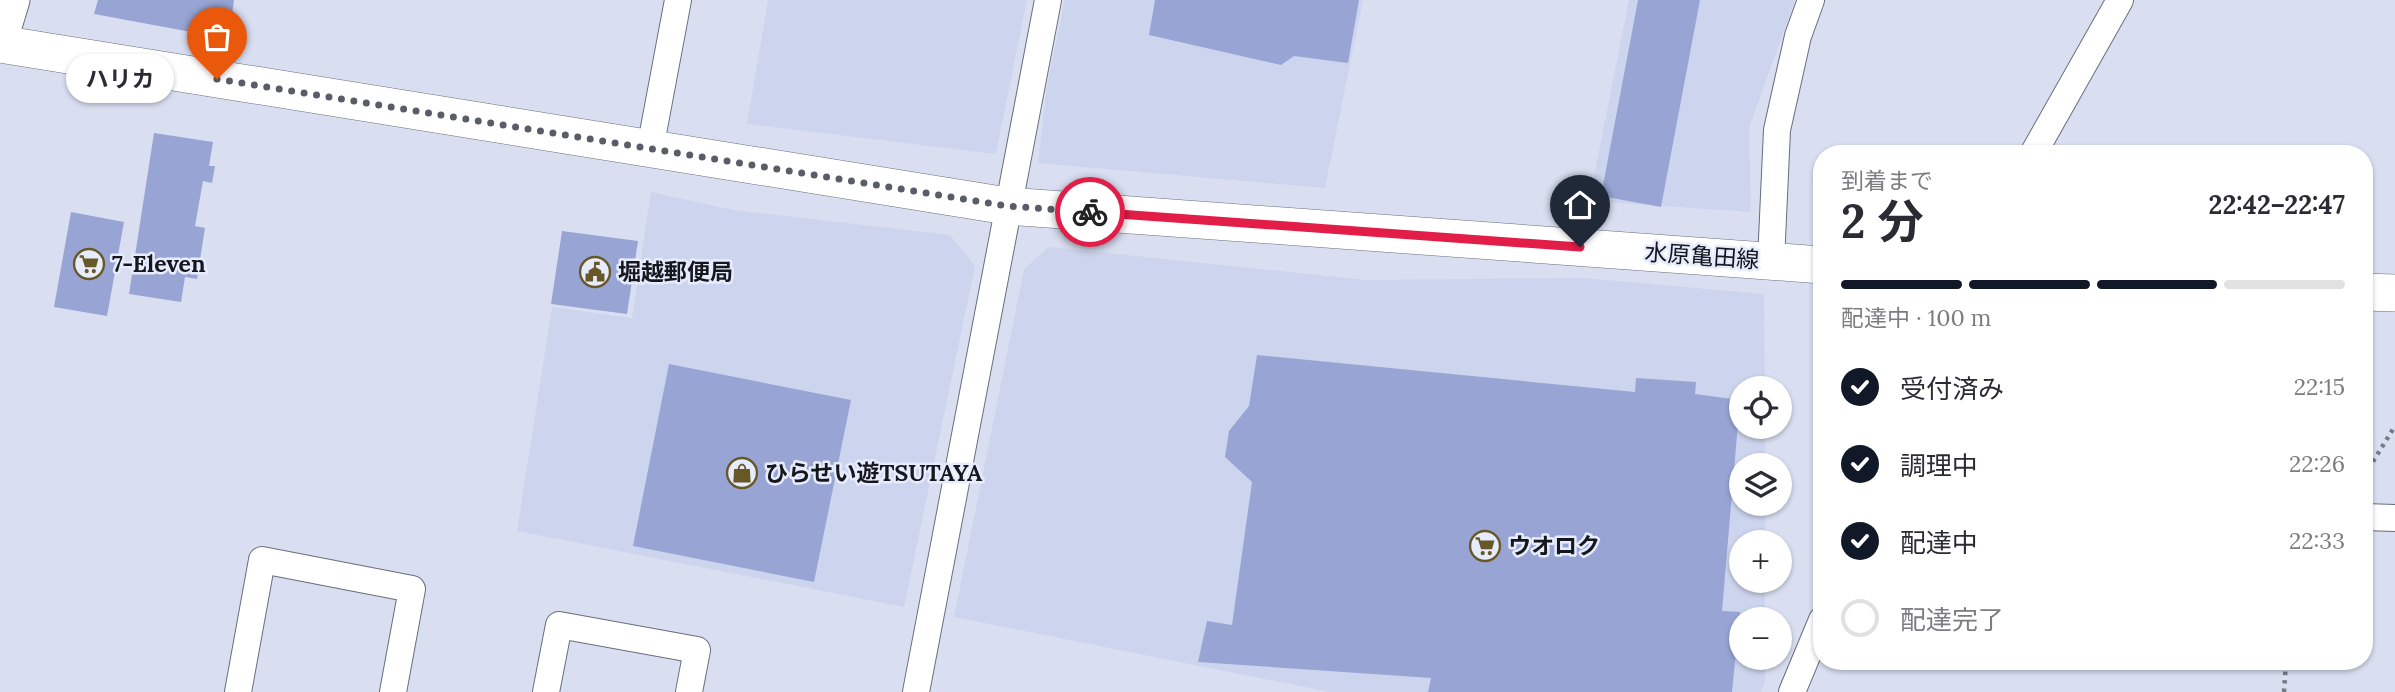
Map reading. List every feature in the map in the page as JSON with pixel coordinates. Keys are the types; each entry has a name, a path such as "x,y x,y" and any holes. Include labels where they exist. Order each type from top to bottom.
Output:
{"main road":[{"name":"水原亀田線","path":"0,44 1007,206 1813,264"},
{"path":"2373,292 2395,293"}],"street":[{"path":"0,44 13,0"},
{"path":"650,149 678,0"},
{"path":"916,692 1048,0"},
{"path":"1771,261 1777,130 1798,36 1811,0"},
{"path":"2038,145 2120,0"},
{"path":"2373,517 2395,518"},
{"path":"238,692 262,560 412,589 393,692"},
{"path":"546,692 559,625 697,650 689,692"},
{"path":"1792,692 1813,642"}],"path":[{"path":"2373,461 2395,426"},
{"path":"2284,692 2285,670"}],"shaded area":[{"path":"768,0 1027,0 996,154 747,124"},
{"path":"1065,0 1363,0 1325,188 1038,163 1047,85"},
{"path":"1629,0 1795,0 1749,128 1751,212 1589,201"},
{"path":"651,192 733,210 950,235 975,266 904,607 517,531 552,307 632,318"},
{"path":"1049,247 1367,280 1584,278 1764,294 1765,376 1729,376 1729,439 1765,439 1765,453 1729,453 1729,516 1765,516 1765,530 1729,530 1729,593 1765,593 1765,607 1729,607 1729,670 1765,670 1761,692 1330,692 954,617 1024,269"}],"building":[{"path":"98,0 234,0 229,39 94,14"},
{"path":"1155,0 1359,0 1348,63 1294,56 1281,65 1149,35"},
{"path":"1638,0 1700,0 1661,207 1601,196"},
{"path":"154,133 213,142 209,166 215,166 212,183 203,181 195,226 205,228 197,279 185,277 181,302 129,294"},
{"name":"7-Eleven","path":"71,212 124,222 107,316 54,307"},
{"path":"562,231 638,241 627,314 551,304"},
{"name":"ウオロク","path":"1257,355 1635,392 1636,378 1696,382 1695,394 1729,399 1729,439 1737,439 1735,453 1729,453 1730,516 1722,611 1729,611 1729,670 1734,670 1732,692 1428,692 1431,678 1198,662 1207,621 1232,625 1252,482 1225,457 1229,431 1249,406"},
{"name":"ひらせい遊TSUTAYA","path":"669,364 851,400 814,582 633,546"}],"way so far":[{"path":"217,79 1007,206 1090,212"}],"place":[{"name":"ハリカ","path":"217,79"},
{"name":"7-Eleven","path":"89,264"},
{"name":"堀越郵便局","path":"595,272"},
{"name":"ひらせい遊TSUTAYA","path":"742,473"},
{"name":"ウオロク","path":"1485,546"}],"route":[{"path":"1090,212 1580,247"}]}
